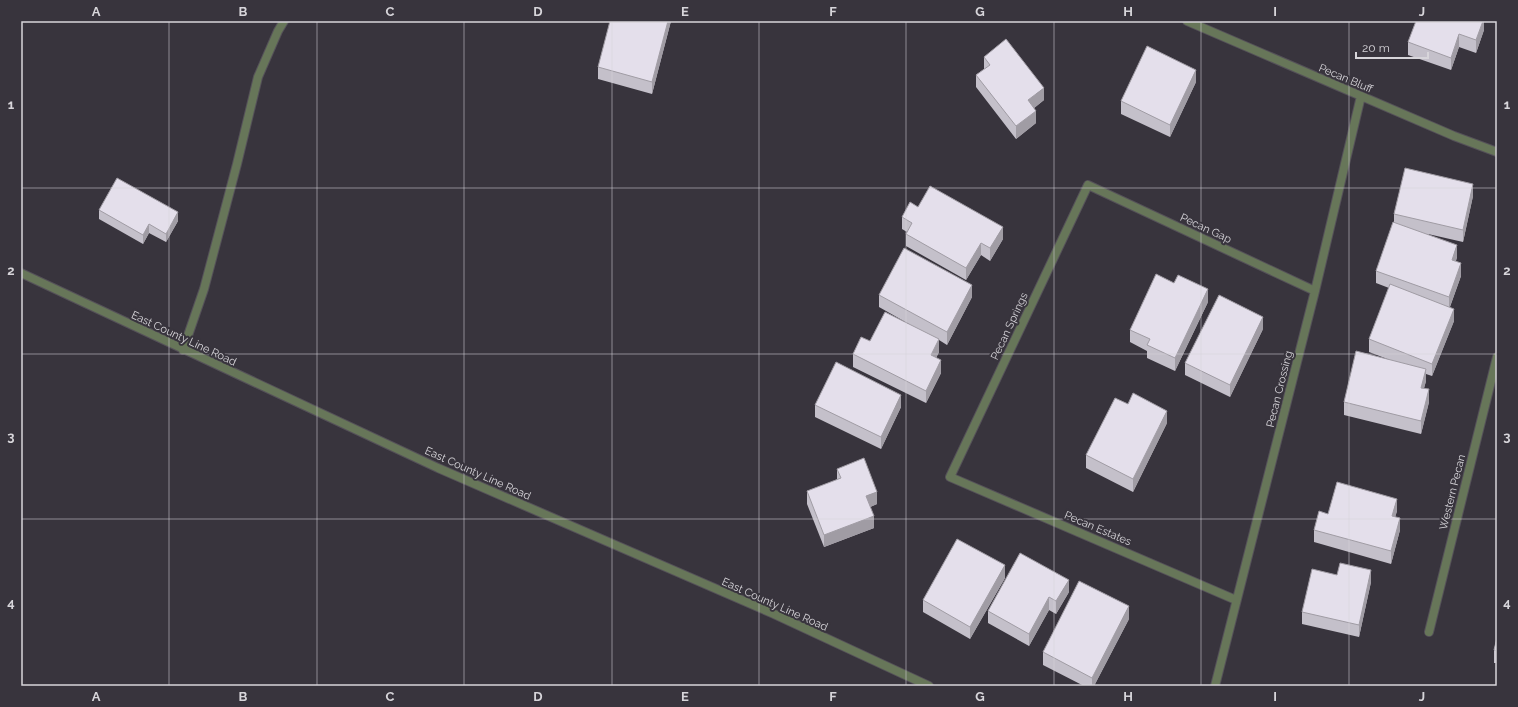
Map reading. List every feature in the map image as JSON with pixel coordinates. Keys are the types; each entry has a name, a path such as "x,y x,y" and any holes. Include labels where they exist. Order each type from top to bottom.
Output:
{"street":[{"path":"183,350 204,289 258,77 278,31 284,21"},
{"name":"Pecan Bluff","path":"1187,21 1196,23 1454,136 1497,152"},
{"name":"Pecan Crossing","path":"1215,686 1315,291 1361,96"},
{"name":"Pecan Gap","path":"1088,185 1315,291"},
{"name":"Pecan Springs","path":"950,477 1088,185"},
{"name":"East County Line Road","path":"21,273 431,465 774,614 929,686"},
{"name":"Western Pecan","path":"1429,632 1497,357"},
{"name":"Pecan Estates","path":"950,477 1236,600"}],"building":[{"path":"610,21 668,21 652,82 598,67"},
{"path":"1416,21 1483,21 1476,40 1459,34 1451,58 1408,42"},
{"path":"1006,39 1044,88 1028,100 1036,111 1016,126 976,75 990,65 984,57"},
{"path":"1147,46 1196,70 1170,125 1121,101"},
{"path":"1405,168 1473,184 1463,230 1394,214"},
{"path":"117,178 178,212 166,234 149,224 143,235 99,210"},
{"path":"930,186 1003,227 990,248 981,243 966,268 906,234 912,223 902,217 910,202 918,207"},
{"path":"1393,222 1457,245 1452,260 1461,263 1449,297 1376,271"},
{"path":"904,248 972,285 947,332 879,295"},
{"path":"1156,274 1174,283 1178,275 1208,289 1175,358 1147,345 1150,339 1130,330"},
{"path":"1390,284 1454,309 1432,364 1369,339"},
{"path":"1219,295 1263,317 1230,385 1185,363"},
{"path":"885,312 939,339 931,355 941,360 926,391 853,354 861,337 870,341"},
{"path":"1356,351 1426,369 1421,388 1429,389 1421,421 1344,402"},
{"path":"836,362 901,395 881,437 815,405"},
{"path":"1133,393 1167,411 1133,479 1086,455 1115,398 1128,404"},
{"path":"864,458 877,492 866,496 874,516 824,535 807,491 841,478 837,469"},
{"path":"1337,482 1397,499 1392,516 1400,518 1391,551 1314,530 1319,511 1328,514"},
{"path":"957,539 1005,565 970,627 923,600"},
{"path":"1020,553 1069,580 1056,601 1049,597 1029,634 988,611"},
{"path":"1340,563 1371,570 1359,625 1302,612 1312,569 1337,575"},
{"path":"1079,581 1129,606 1092,678 1043,652"},
{"path":"1497,638 1497,651 1494,650"}]}
